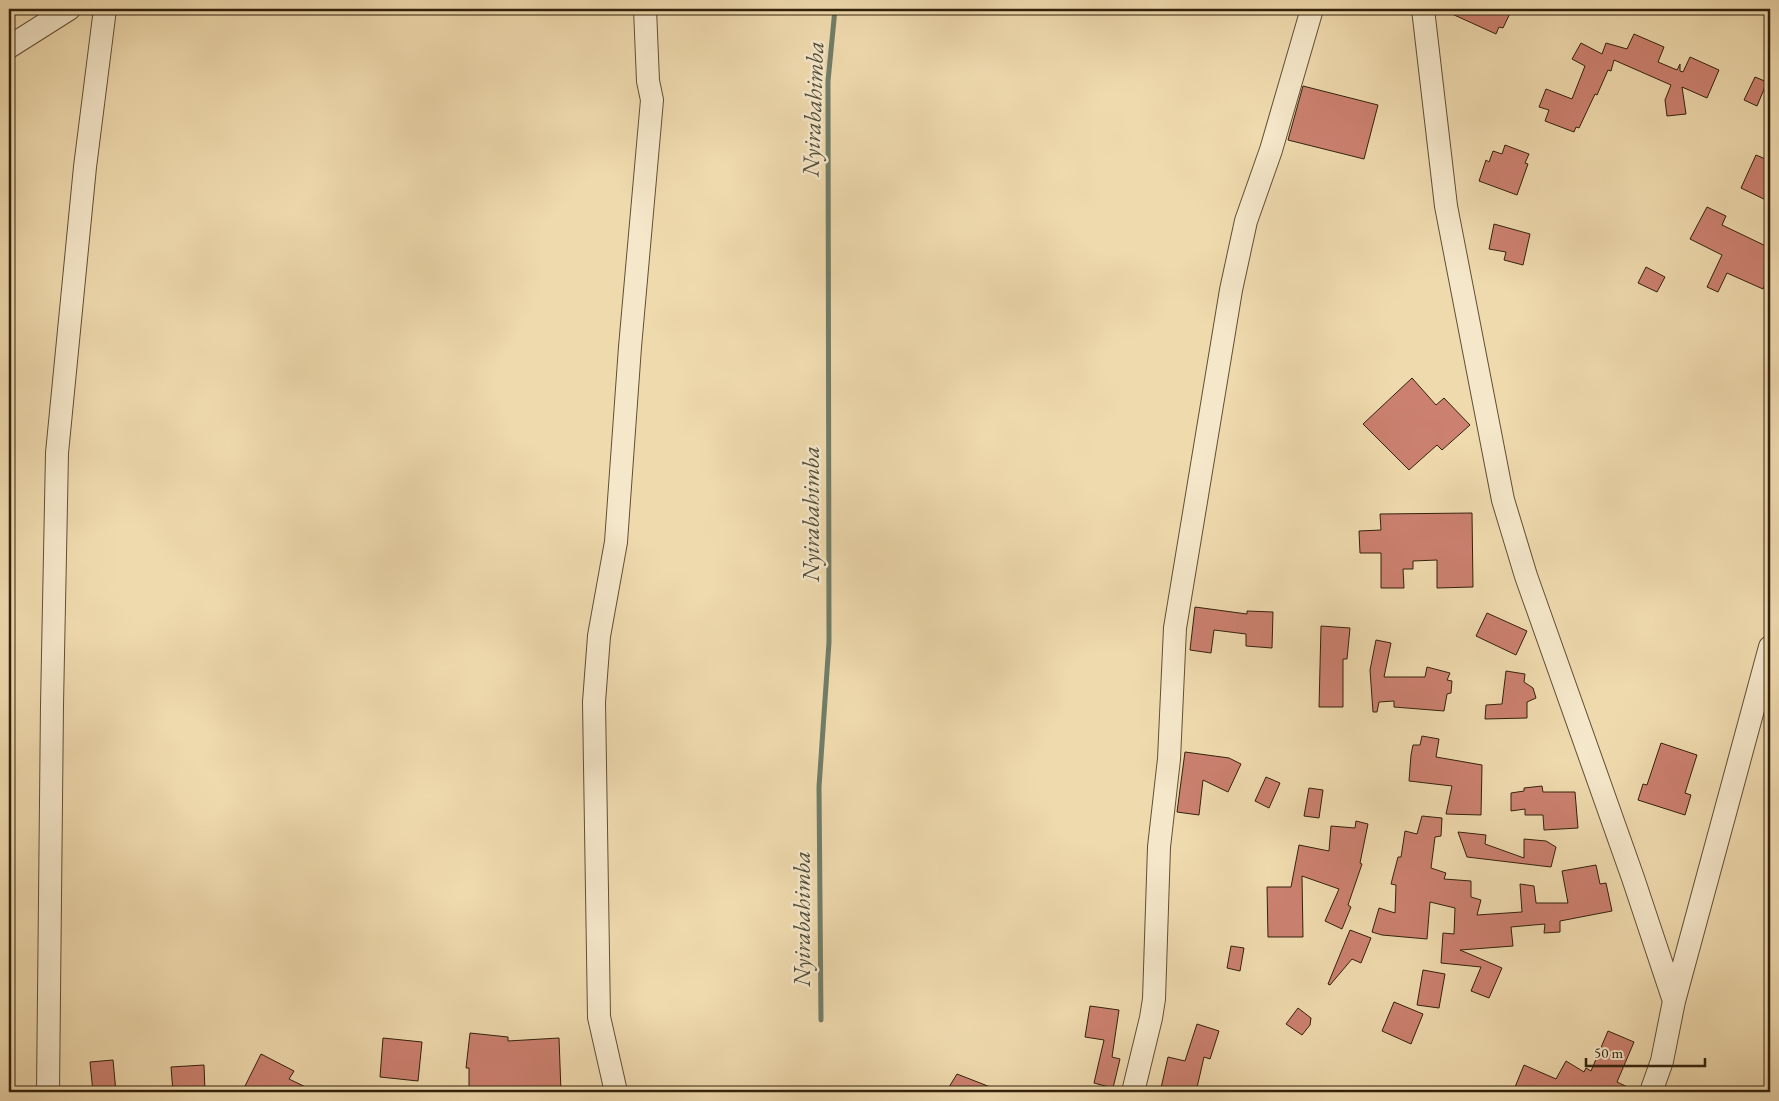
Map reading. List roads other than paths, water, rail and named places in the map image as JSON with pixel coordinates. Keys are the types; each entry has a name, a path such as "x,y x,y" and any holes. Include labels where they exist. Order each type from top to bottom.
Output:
{"street":[{"path":"9,47 69,9"},
{"path":"48,1092 52,695 57,453 85,167 105,9"},
{"path":"616,1092 599,1017 594,702 599,636 616,542 630,346 652,100 648,81 645,9"},
{"path":"1134,1092 1154,999 1159,893 1159,847 1169,759 1175,628 1231,290 1246,221 1271,150 1312,9"},
{"path":"1423,9 1446,206 1503,500 1526,576 1634,878 1674,1001"},
{"path":"1657,1090 1674,1001 1770,647"}],"waterway":[{"name":"Nyirabahimba","path":"821,1020 819,787 829,642 828,81 835,9"}]}
